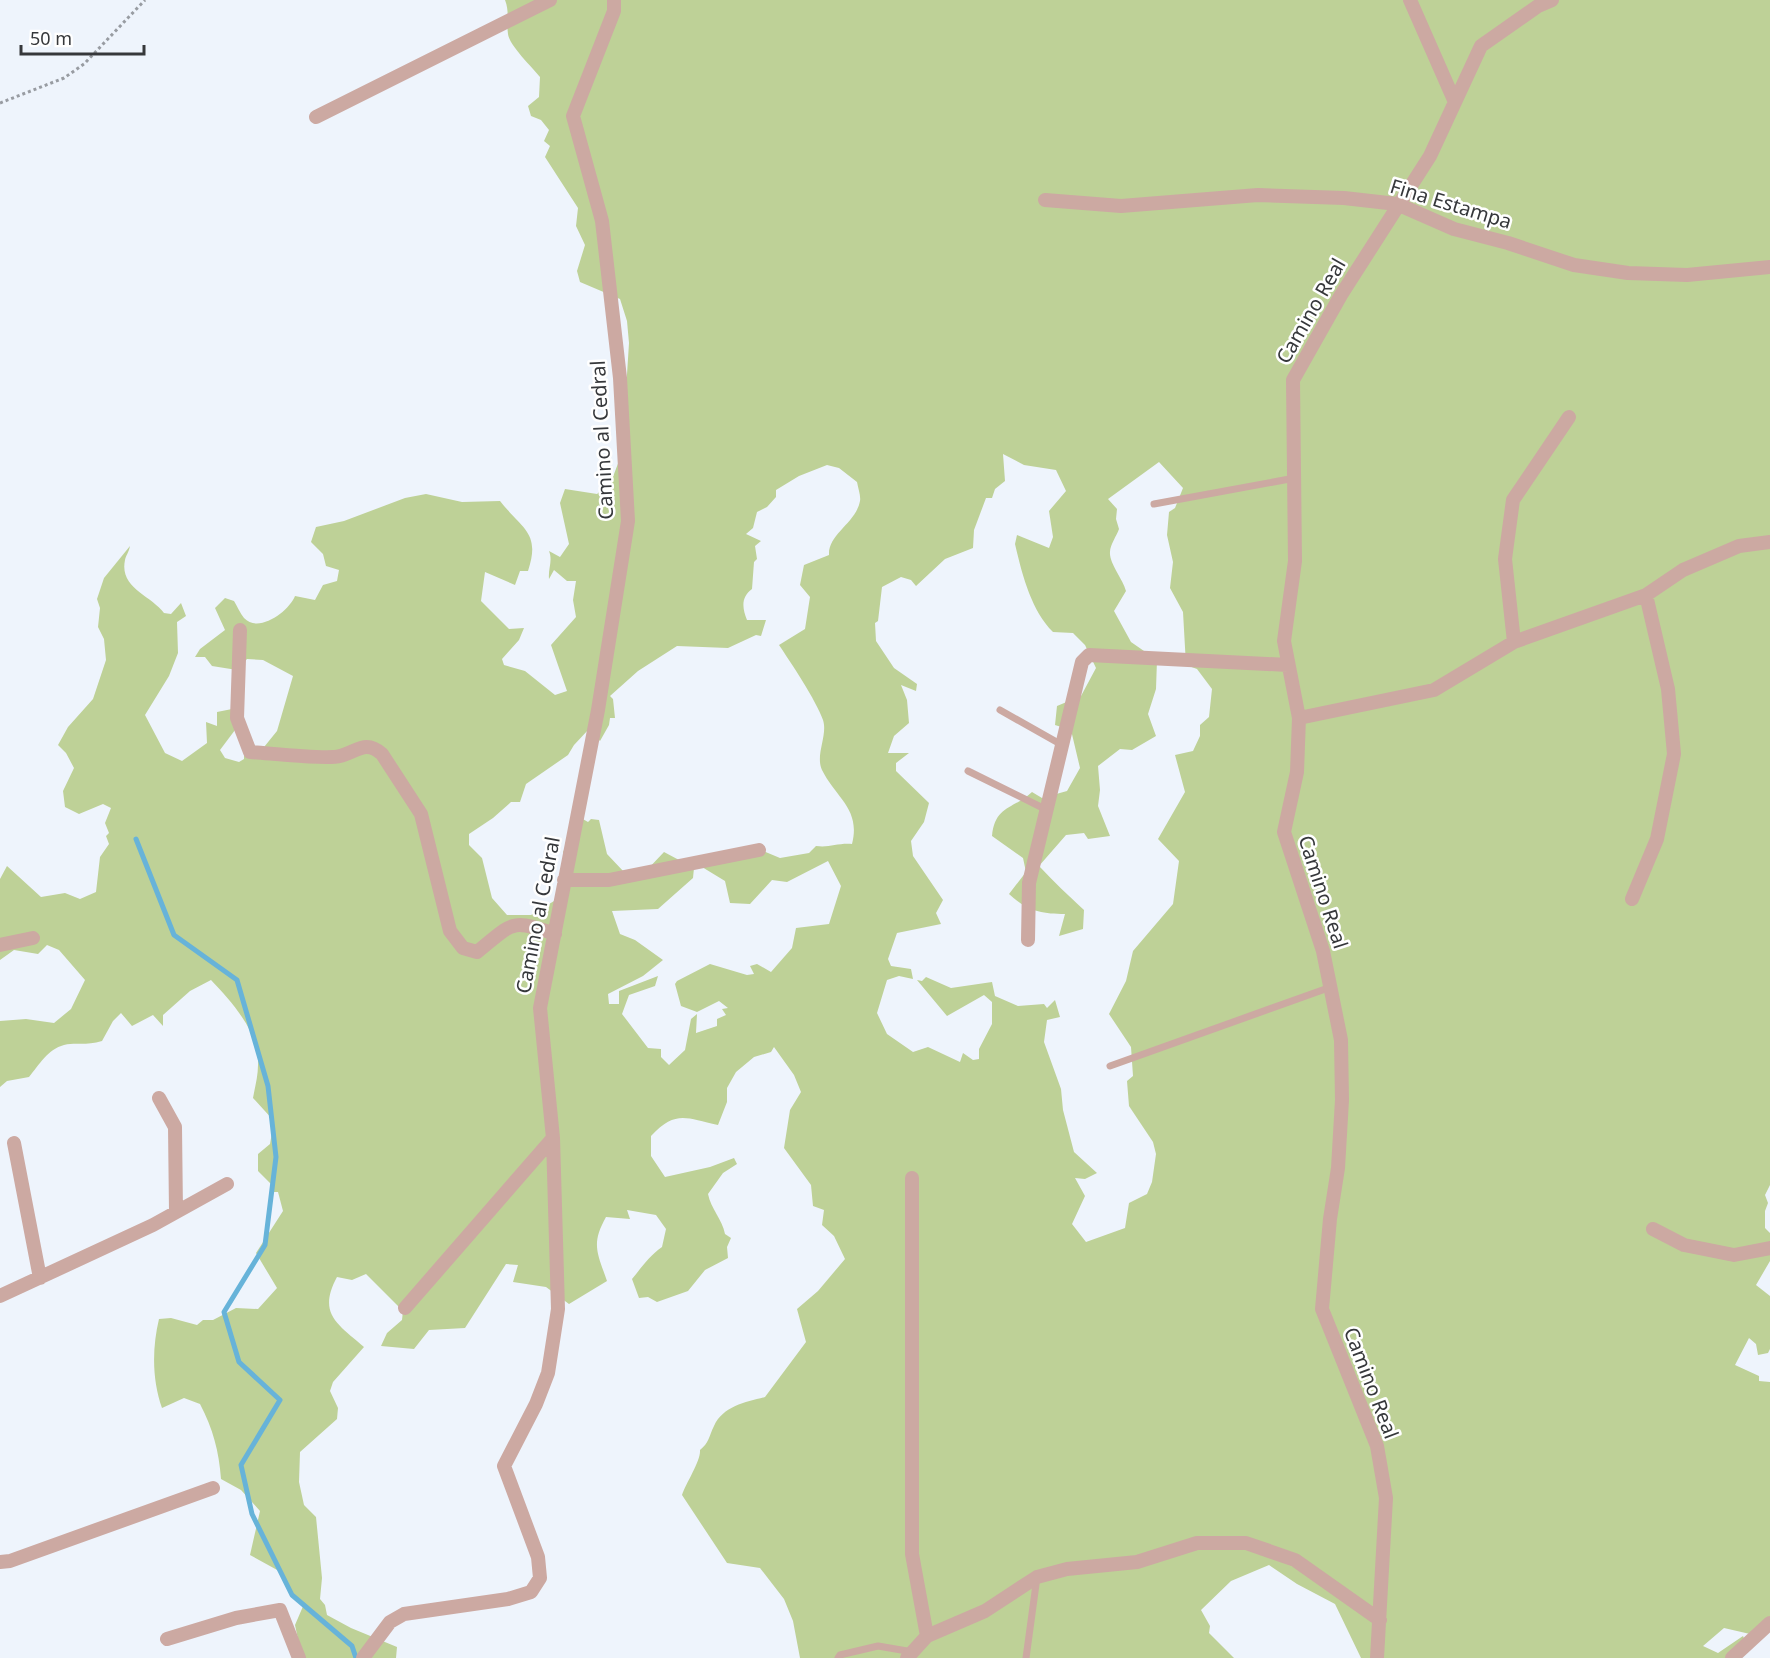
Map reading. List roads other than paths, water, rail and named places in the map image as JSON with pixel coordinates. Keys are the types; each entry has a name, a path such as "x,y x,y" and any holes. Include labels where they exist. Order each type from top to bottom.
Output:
{"street":[{"path":"316,117 550,0"},
{"name":"Camino al Cedral","path":"363,1658 390,1622 404,1614 508,1599 531,1592 540,1578 538,1557 504,1466 536,1404 550,1362 558,1309 553,1138 540,1008 598,710 628,521 620,378 602,220 573,116 614,11 614,0"},
{"path":"1410,0 1454,100"},
{"name":"Camino Real","path":"1377,1658 1386,1498 1377,1446 1322,1309 1330,1220 1338,1168 1342,1100 1341,1040 1323,951 1284,832 1297,772 1299,718 1284,641 1295,561 1293,380 1397,204 1430,156 1481,46 1538,6 1552,0"},
{"name":"Fina Estampa","path":"1045,200 1121,206 1258,195 1344,198 1397,204 1454,229 1508,243 1574,265 1628,273 1687,275 1770,267"},
{"path":"1514,642 1505,559 1513,500 1569,417"},
{"path":"1299,718 1434,690 1514,642 1646,595 1683,570 1739,546 1770,542"},
{"path":"1632,899 1658,839 1674,754 1668,689 1646,595"},
{"path":"240,630 237,718 250,752 339,756 363,746 373,746 381,754 421,814 450,931 463,948 477,952 507,928 523,923 555,934"},
{"path":"1028,940 1029,883 1082,662 1089,655 1288,665"},
{"path":"564,880 609,880 759,850"},
{"path":"0,945 33,938"},
{"path":"159,1098 175,1127 176,1212"},
{"path":"405,1308 553,1138"},
{"path":"14,1143 40,1278"},
{"path":"912,1179 912,1554 927,1636"},
{"path":"0,1296 176,1212 227,1184"},
{"path":"1653,1229 1684,1245 1734,1255 1770,1248"},
{"path":"0,1562 10,1561 213,1488"},
{"path":"910,1655 927,1636 985,1611 1037,1577 1067,1569 1137,1562 1197,1544 1246,1543 1295,1560 1380,1620"},
{"path":"167,1639 236,1618 280,1610 299,1658"},
{"path":"1732,1658 1770,1623"}],"lane":[{"path":"1154,504 1295,478"},
{"path":"1000,710 1062,745"},
{"path":"968,771 1047,810"},
{"path":"1110,1066 1331,987"},
{"path":"1026,1658 1037,1577"},
{"path":"838,1658 840,1655 878,1646 910,1655"}],"waterway":[{"path":"136,839 174,935 237,980 268,1086 276,1157 265,1245 224,1312 239,1362 280,1400 241,1465 252,1514 292,1595 352,1646 356,1658"}]}
